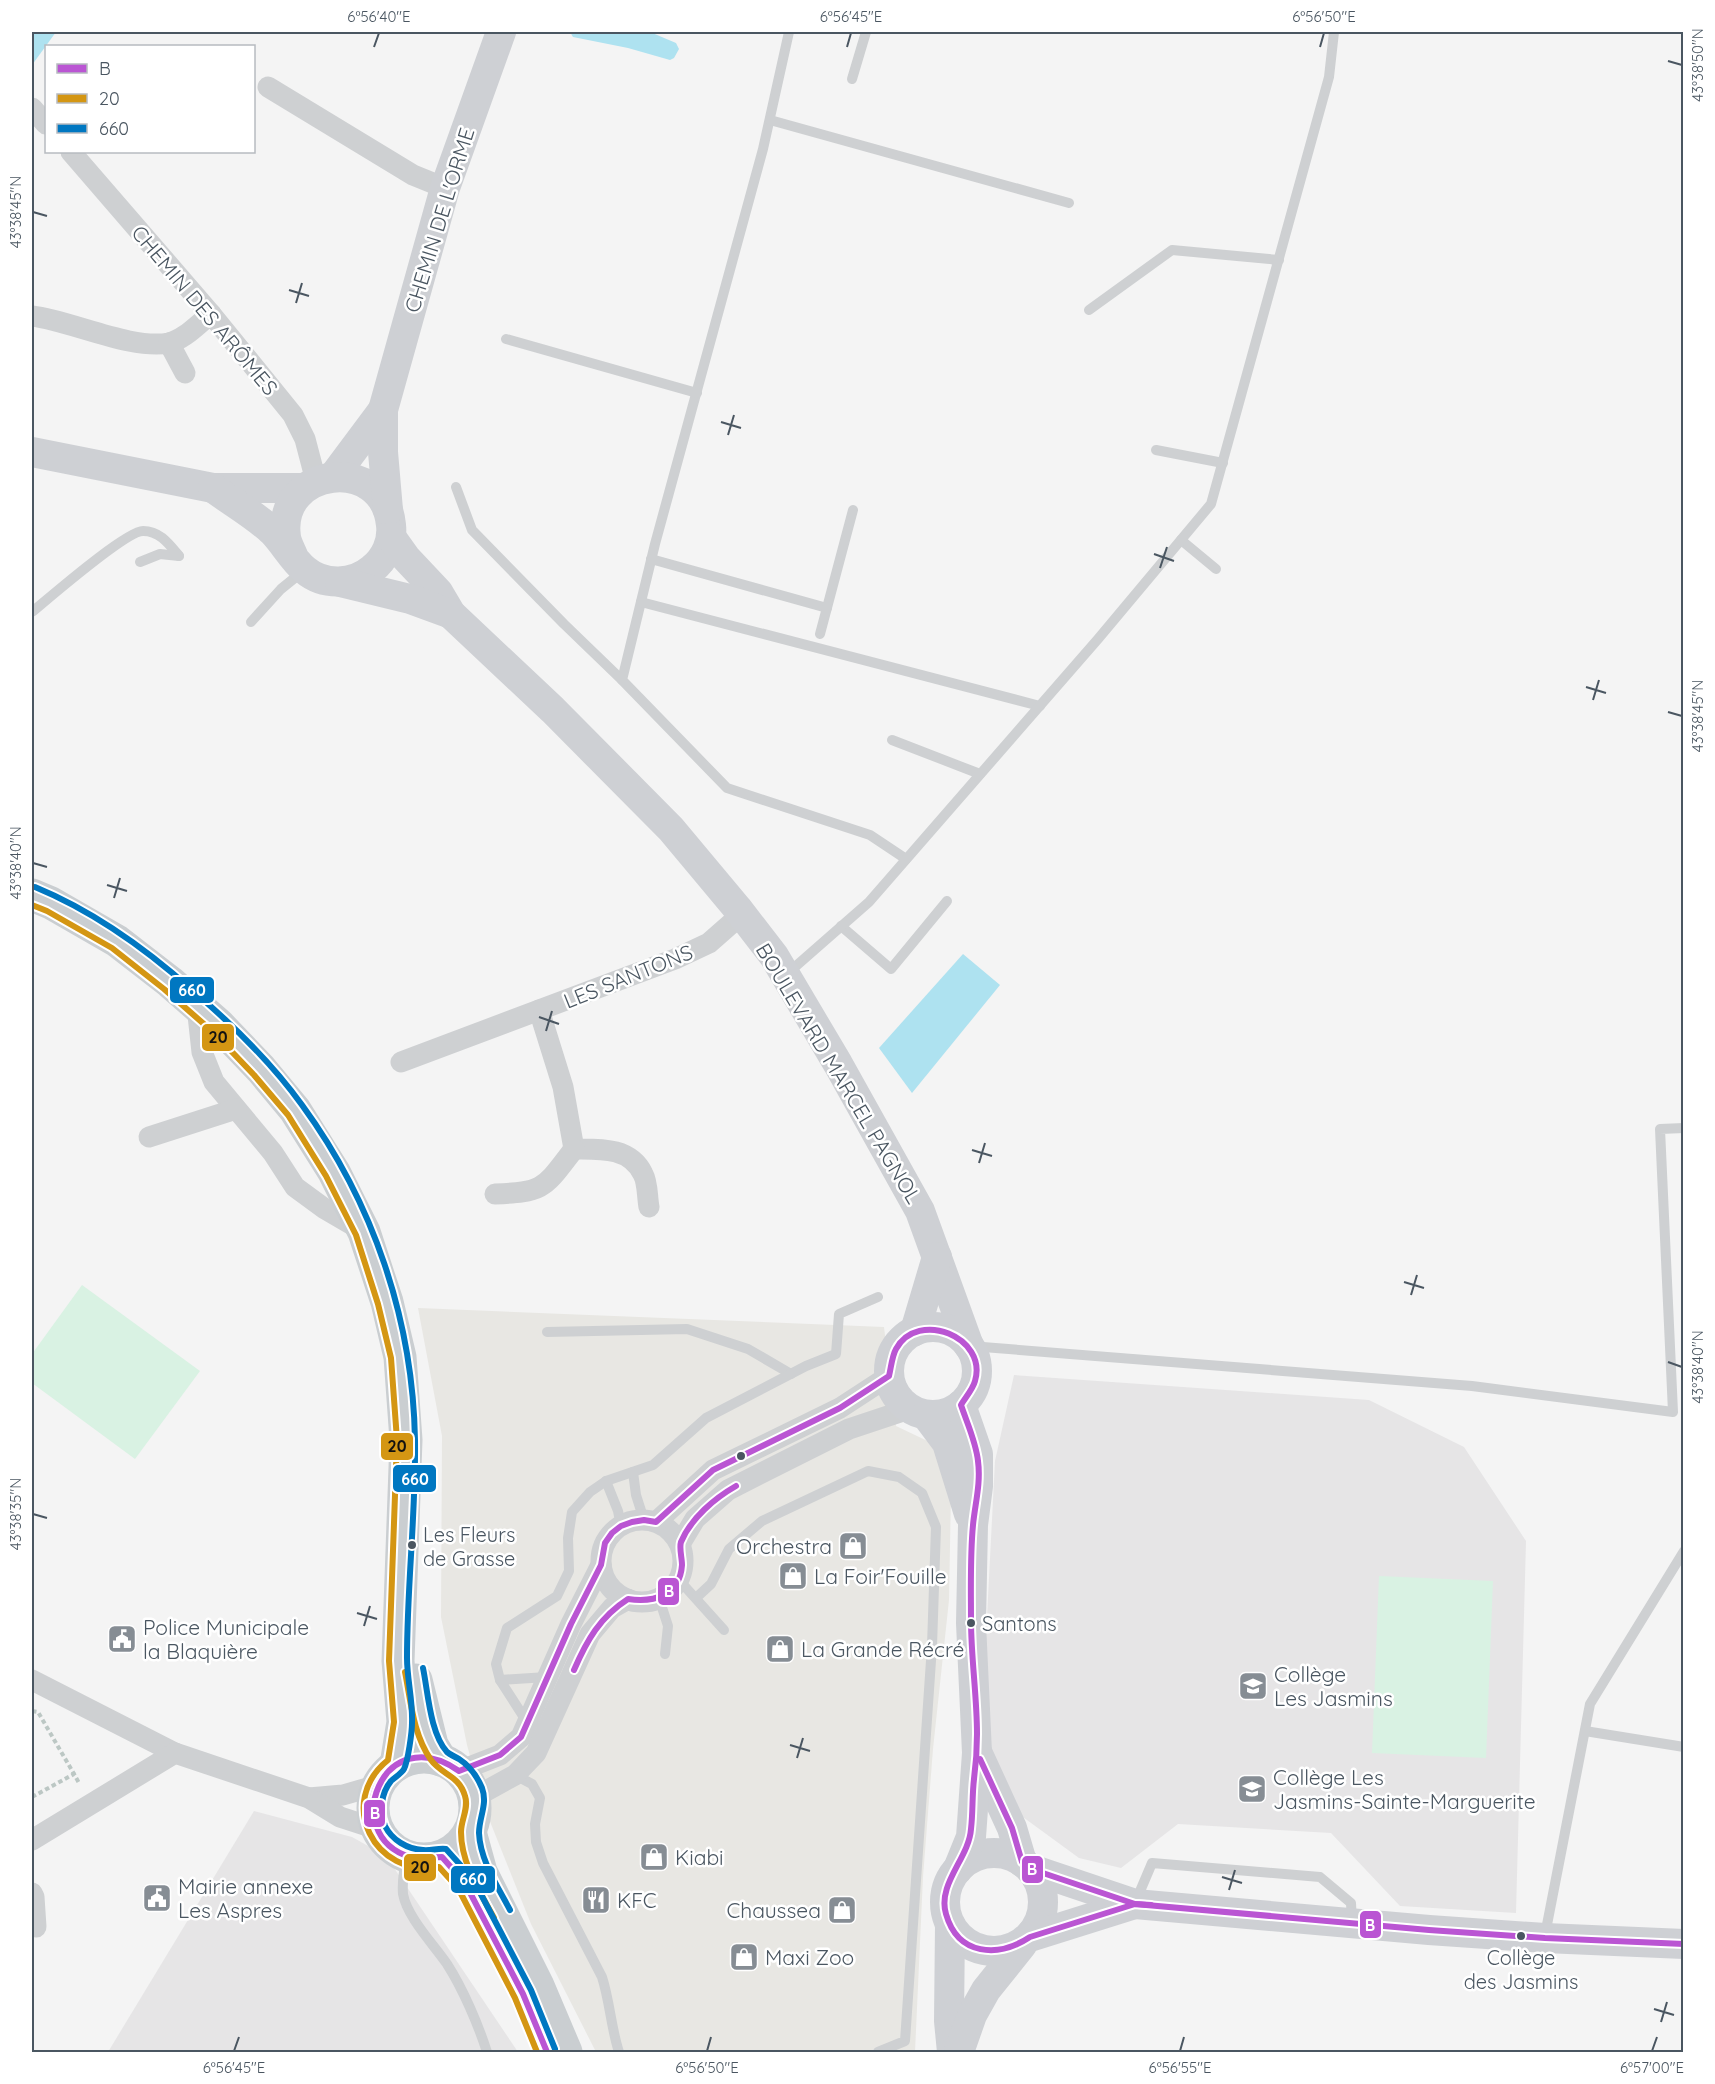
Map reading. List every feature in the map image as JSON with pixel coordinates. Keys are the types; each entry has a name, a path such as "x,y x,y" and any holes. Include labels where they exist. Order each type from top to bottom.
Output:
{"main road":[{"path":"32,895 51,903 117,941 170,982 261,1069 295,1110 334,1172 364,1232 387,1302 400,1357 406,1440 398,1661 403,1722 387,1775 373,1802 373,1816 377,1829 386,1844 407,1857 425,1860 442,1857 457,1848 470,1832 475,1815 458,1776 432,1745 425,1720 402,1599"},
{"path":"387,1775 409,1759 423,1757 458,1776"},
{"path":"470,1832 481,1872 538,1986 566,2052"},
{"path":"442,1857 465,1883 523,1994 547,2052"}],"street":[{"name":"CHEMIN DE L'ORME","path":"390,524 383,452 383,410 445,188 501,32"},
{"path":"268,87 413,175 445,188"},
{"path":"32,108 45,123"},
{"name":"CHEMIN DES ARÔMES","path":"72,153 211,314 293,415 306,439 318,482"},
{"path":"32,316 52,319 113,337 169,343 184,336 211,314"},
{"path":"169,343 185,373"},
{"name":"CHEMIN DE L'ORME","path":"318,482 383,410"},
{"path":"32,452 213,488 318,482 349,477 365,483 378,494 390,524 386,552 372,570 351,580 337,582 319,578 300,564 271,530 213,488"},
{"path":"300,564 286,537 287,518 294,501 318,482"},
{"name":"BOULEVARD MARCEL PAGNOL","path":"390,524 406,558 438,592 451,614 553,710 671,829 774,956 838,1064 920,1211 969,1346"},
{"name":"BOULEVARD MARCEL PAGNOL","path":"337,582 410,599 451,614"},
{"name":"LES SANTONS","path":"401,1062 675,959 709,943 742,914"},
{"path":"197,1006 202,1052 214,1082 273,1153 296,1187 325,1209 364,1232"},
{"name":"LES SANTONS","path":"539,1010 563,1087 574,1149"},
{"path":"149,1137 236,1109"},
{"path":"495,1194 528,1192 548,1183 574,1149 604,1149 632,1158 644,1176 648,1207"},
{"path":"915,1331 937,1257"},
{"path":"680,1544 695,1519 728,1490 849,1429 917,1412 938,1415 950,1412 961,1405 975,1384 977,1371 975,1358 969,1346 958,1336 945,1329 930,1327 915,1331 902,1339 893,1351 888,1376 893,1391 917,1412 947,1443 973,1525"},
{"path":"650,1521 713,1470 840,1408 888,1376"},
{"path":"958,1869 970,1838 977,1753 971,1623 973,1525 978,1486 978,1454 961,1405"},
{"path":"650,1521 674,1534 684,1558 680,1580 675,1586 659,1598 638,1602 628,1599 610,1586 604,1576 602,1565 605,1543 621,1526 632,1522 650,1521"},
{"path":"458,1776 500,1755 521,1737 547,1677 602,1565"},
{"path":"458,1776 515,1775 536,1753 590,1634 612,1608 628,1599"},
{"path":"32,1680 176,1753 309,1798 340,1817 377,1829"},
{"path":"32,1840 176,1753"},
{"path":"959,2052 972,2015 986,1990 1026,1941 1041,1918 1044,1895 1039,1881 1026,1865 1012,1828 977,1753"},
{"path":"309,1798 343,1795 387,1775"},
{"path":"1135,1904 1000,1952 985,1951 971,1946 959,1937 950,1925 945,1910 945,1895 949,1881 958,1869 969,1860 982,1854 996,1853 1010,1856 1026,1865 1135,1904 1545,1938 1683,1944"},
{"path":"32,1893 36,1927"},
{"path":"950,1925 949,2021 952,2052"}],"lane":[{"path":"622,680 651,560 770,120 789,32"},
{"path":"852,79 866,32"},
{"path":"785,975 869,902 1040,706 1211,504 1329,77 1334,32"},
{"path":"770,120 1069,203"},
{"path":"1089,310 1172,250 1279,260"},
{"path":"506,339 697,393"},
{"path":"1156,450 1223,463"},
{"path":"456,487 472,530 727,788 870,835 906,860"},
{"path":"820,634 853,510"},
{"path":"32,612 135,532 151,532 164,538 179,556 160,554 140,562"},
{"path":"1181,540 1216,569"},
{"path":"651,560 827,608"},
{"path":"251,622 300,564"},
{"path":"641,602 1040,706"},
{"path":"892,740 980,774"},
{"path":"841,926 891,969 947,901"},
{"path":"969,1346 1472,1386 1673,1412 1660,1129 1683,1128"},
{"path":"528,1722 500,1680 496,1664 507,1628 557,1596 569,1571 568,1538 572,1512 590,1492 606,1481 653,1465 706,1418 790,1374 836,1354 839,1314 878,1296"},
{"path":"547,1332 687,1329 748,1349 790,1374"},
{"path":"697,1597 711,1584 729,1549 762,1521 868,1471 899,1477 922,1493 936,1527 932,1646 905,2041 878,2052"},
{"path":"633,1472 636,1495 650,1521"},
{"path":"606,1481 618,1511 621,1526"},
{"path":"1545,1938 1590,1704 1683,1551"},
{"path":"680,1580 724,1630"},
{"path":"659,1598 668,1626 664,1654"},
{"path":"500,1680 547,1677"},
{"path":"1585,1731 1683,1747"},
{"path":"515,1775 532,1784 540,1798 535,1824 536,1842 543,1863 602,1977 608,1995 611,2027 619,2052"},
{"path":"407,1857 403,1874 404,1896 414,1918 448,1966 480,2030 487,2052"},
{"path":"1135,1904 1152,1863 1320,1877 1352,1903 1352,1923"}],"path":[{"path":"32,1711 38,1712 92,1804"},
{"path":"32,1797 74,1774"}],"shaded area":[{"path":"418,1308 884,1327 896,1426 936,1445 951,1492 949,1600 933,1749 923,1877 915,2052 596,2052 531,1924 485,1809 467,1745 441,1617 442,1436"},
{"name":"Collège Les Jasmins","path":"1014,1375 1369,1400 1464,1447 1526,1541 1516,1913 1400,1906 1331,1833 1178,1824 1121,1868 1079,1858 1016,1812 981,1734 995,1461"},
{"path":"254,1811 352,1837 386,1856 518,2052 108,2052"}],"green space":[{"path":"82,1285 200,1371 135,1459 32,1383 32,1354"},
{"path":"1379,1576 1493,1581 1486,1758 1372,1753"}],"water":[{"path":"32,32 56,32 45,45 32,65"},
{"path":"570,32 650,32 676,43 679,49 674,58 670,60 628,48 573,37"},
{"path":"963,954 1000,985 912,1093 879,1048"}],"transit line":[{"name":"660","path":"35,887 77,907 137,945 174,974 250,1044 290,1089 327,1142 368,1222 397,1307 412,1395 415,1440 407,1658 412,1727 404,1769 391,1781 383,1797 383,1821 392,1836 406,1846 423,1850 446,1849 473,1879 531,1990 555,2049"},
{"name":"20","path":"32,905 47,911 112,948 213,1032 288,1115 326,1176 356,1235 378,1304 391,1358 397,1440 389,1661 394,1722 388,1760 373,1777 365,1796 364,1815 370,1833 381,1849 396,1861 416,1867 439,1867 458,1888 515,1998 537,2052"},
{"name":"B","path":"547,2052 523,1994 465,1883 442,1857 410,1857 388,1845 377,1827 374,1806 379,1786 391,1769 409,1759 432,1759 459,1771 500,1755 521,1737 571,1624 601,1565 605,1543 612,1533 632,1522 644,1520 656,1522 713,1470 840,1408 889,1376 896,1349 906,1337 919,1331 934,1330 962,1341 971,1352 976,1365 974,1384 961,1405 977,1454 979,1469 971,1573 971,1634 977,1740 969,1840 949,1882 944,1903 952,1928 960,1938 980,1949 1005,1948 1030,1937 1135,1904 1429,1930 1684,1944"},
{"name":"B","path":"574,1670 595,1630 618,1606 628,1599 647,1600 664,1595 671,1590 680,1575 682,1565 680,1544 685,1533 704,1510 736,1486"},
{"name":"660","path":"423,1668 433,1723 441,1744 447,1752 470,1768 482,1788 484,1805 479,1827 480,1843 490,1873 510,1910"},
{"name":"20","path":"405,1672 414,1718 425,1750 435,1765 455,1779 465,1796 466,1805 461,1828 464,1855 472,1877 494,1918"},
{"name":"B","path":"980,1759 1012,1828 1022,1862 1031,1869 1135,1904 1151,1905"}],"place":[{"name":"Les Fleurs de Grasse","path":"412,1545"},
{"name":"Orchestra","path":"853,1546"},
{"name":"La Foir'Fouille","path":"793,1576"},
{"name":"Santons","path":"971,1623"},
{"name":"Police Municipale la Blaquière","path":"122,1639"},
{"name":"La Grande Récré","path":"780,1649"},
{"name":"Collège Les Jasmins","path":"1253,1686"},
{"name":"Collège Les Jasmins-Sainte-Marguerite","path":"1252,1789"},
{"name":"Kiabi","path":"654,1857"},
{"name":"Mairie annexe Les Aspres","path":"157,1898"},
{"name":"KFC","path":"596,1900"},
{"name":"Chaussea","path":"842,1910"},
{"name":"Collège des Jasmins","path":"1521,1936"},
{"name":"Maxi Zoo","path":"744,1957"}]}
